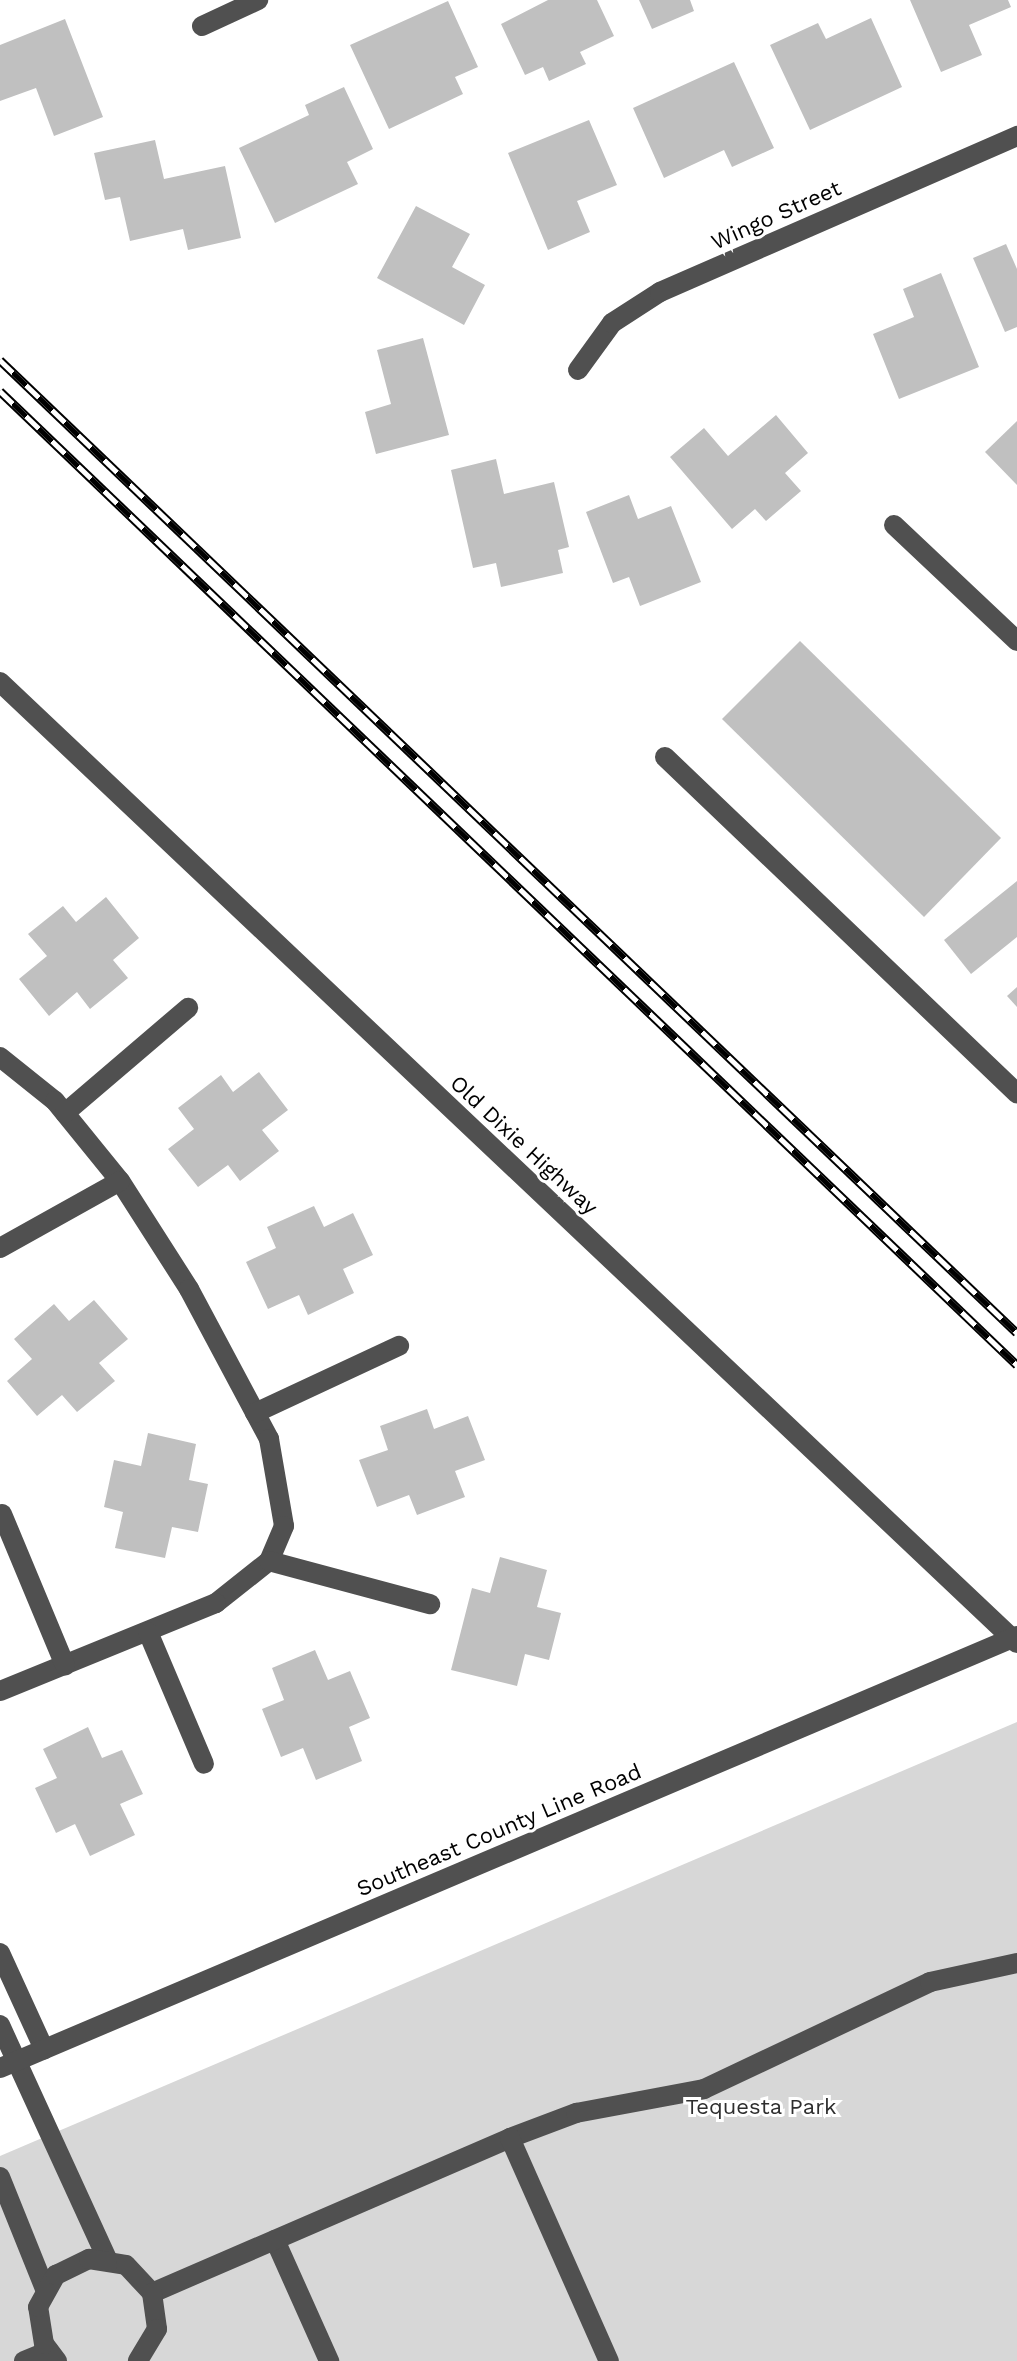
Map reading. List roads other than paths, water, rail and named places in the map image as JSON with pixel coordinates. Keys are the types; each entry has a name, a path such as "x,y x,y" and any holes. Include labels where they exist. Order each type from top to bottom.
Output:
{"street":[{"path":"202,26 258,0"},
{"name":"Wingo Street","path":"578,370 612,323 660,292 1017,136"},
{"path":"894,525 1017,641"},
{"name":"Old Dixie Highway","path":"0,682 1016,1639"},
{"path":"665,757 1017,1093"},
{"path":"65,1113 188,1008"},
{"path":"0,1057 65,1113 120,1181 255,1413 283,1493 284,1526 269,1561 216,1603 0,1691"},
{"path":"0,1248 120,1181"},
{"path":"255,1413 399,1346"},
{"path":"2,1514 65,1665"},
{"path":"269,1561 430,1604"},
{"path":"148,1632 204,1764"},
{"name":"Southeast County Line Road","path":"8,2064 1016,1639"},
{"path":"0,1953 44,2049"},
{"path":"152,2293 510,2138 576,2113 704,2089 930,1982 1017,1963"},
{"path":"0,2025 8,2064 107,2259 141,2277 152,2293 157,2329 138,2361"},
{"path":"510,2138 609,2361"},
{"path":"0,2177 45,2289 38,2326 53,2356 24,2361"},
{"path":"275,2240 329,2361"},
{"path":"45,2289 71,2264 107,2259"}],"railway":[{"path":"0,360 1017,1333"},
{"path":"0,391 1017,1365"}],"park label":[{"name":"Tequesta Park","path":"761,2107"}]}
